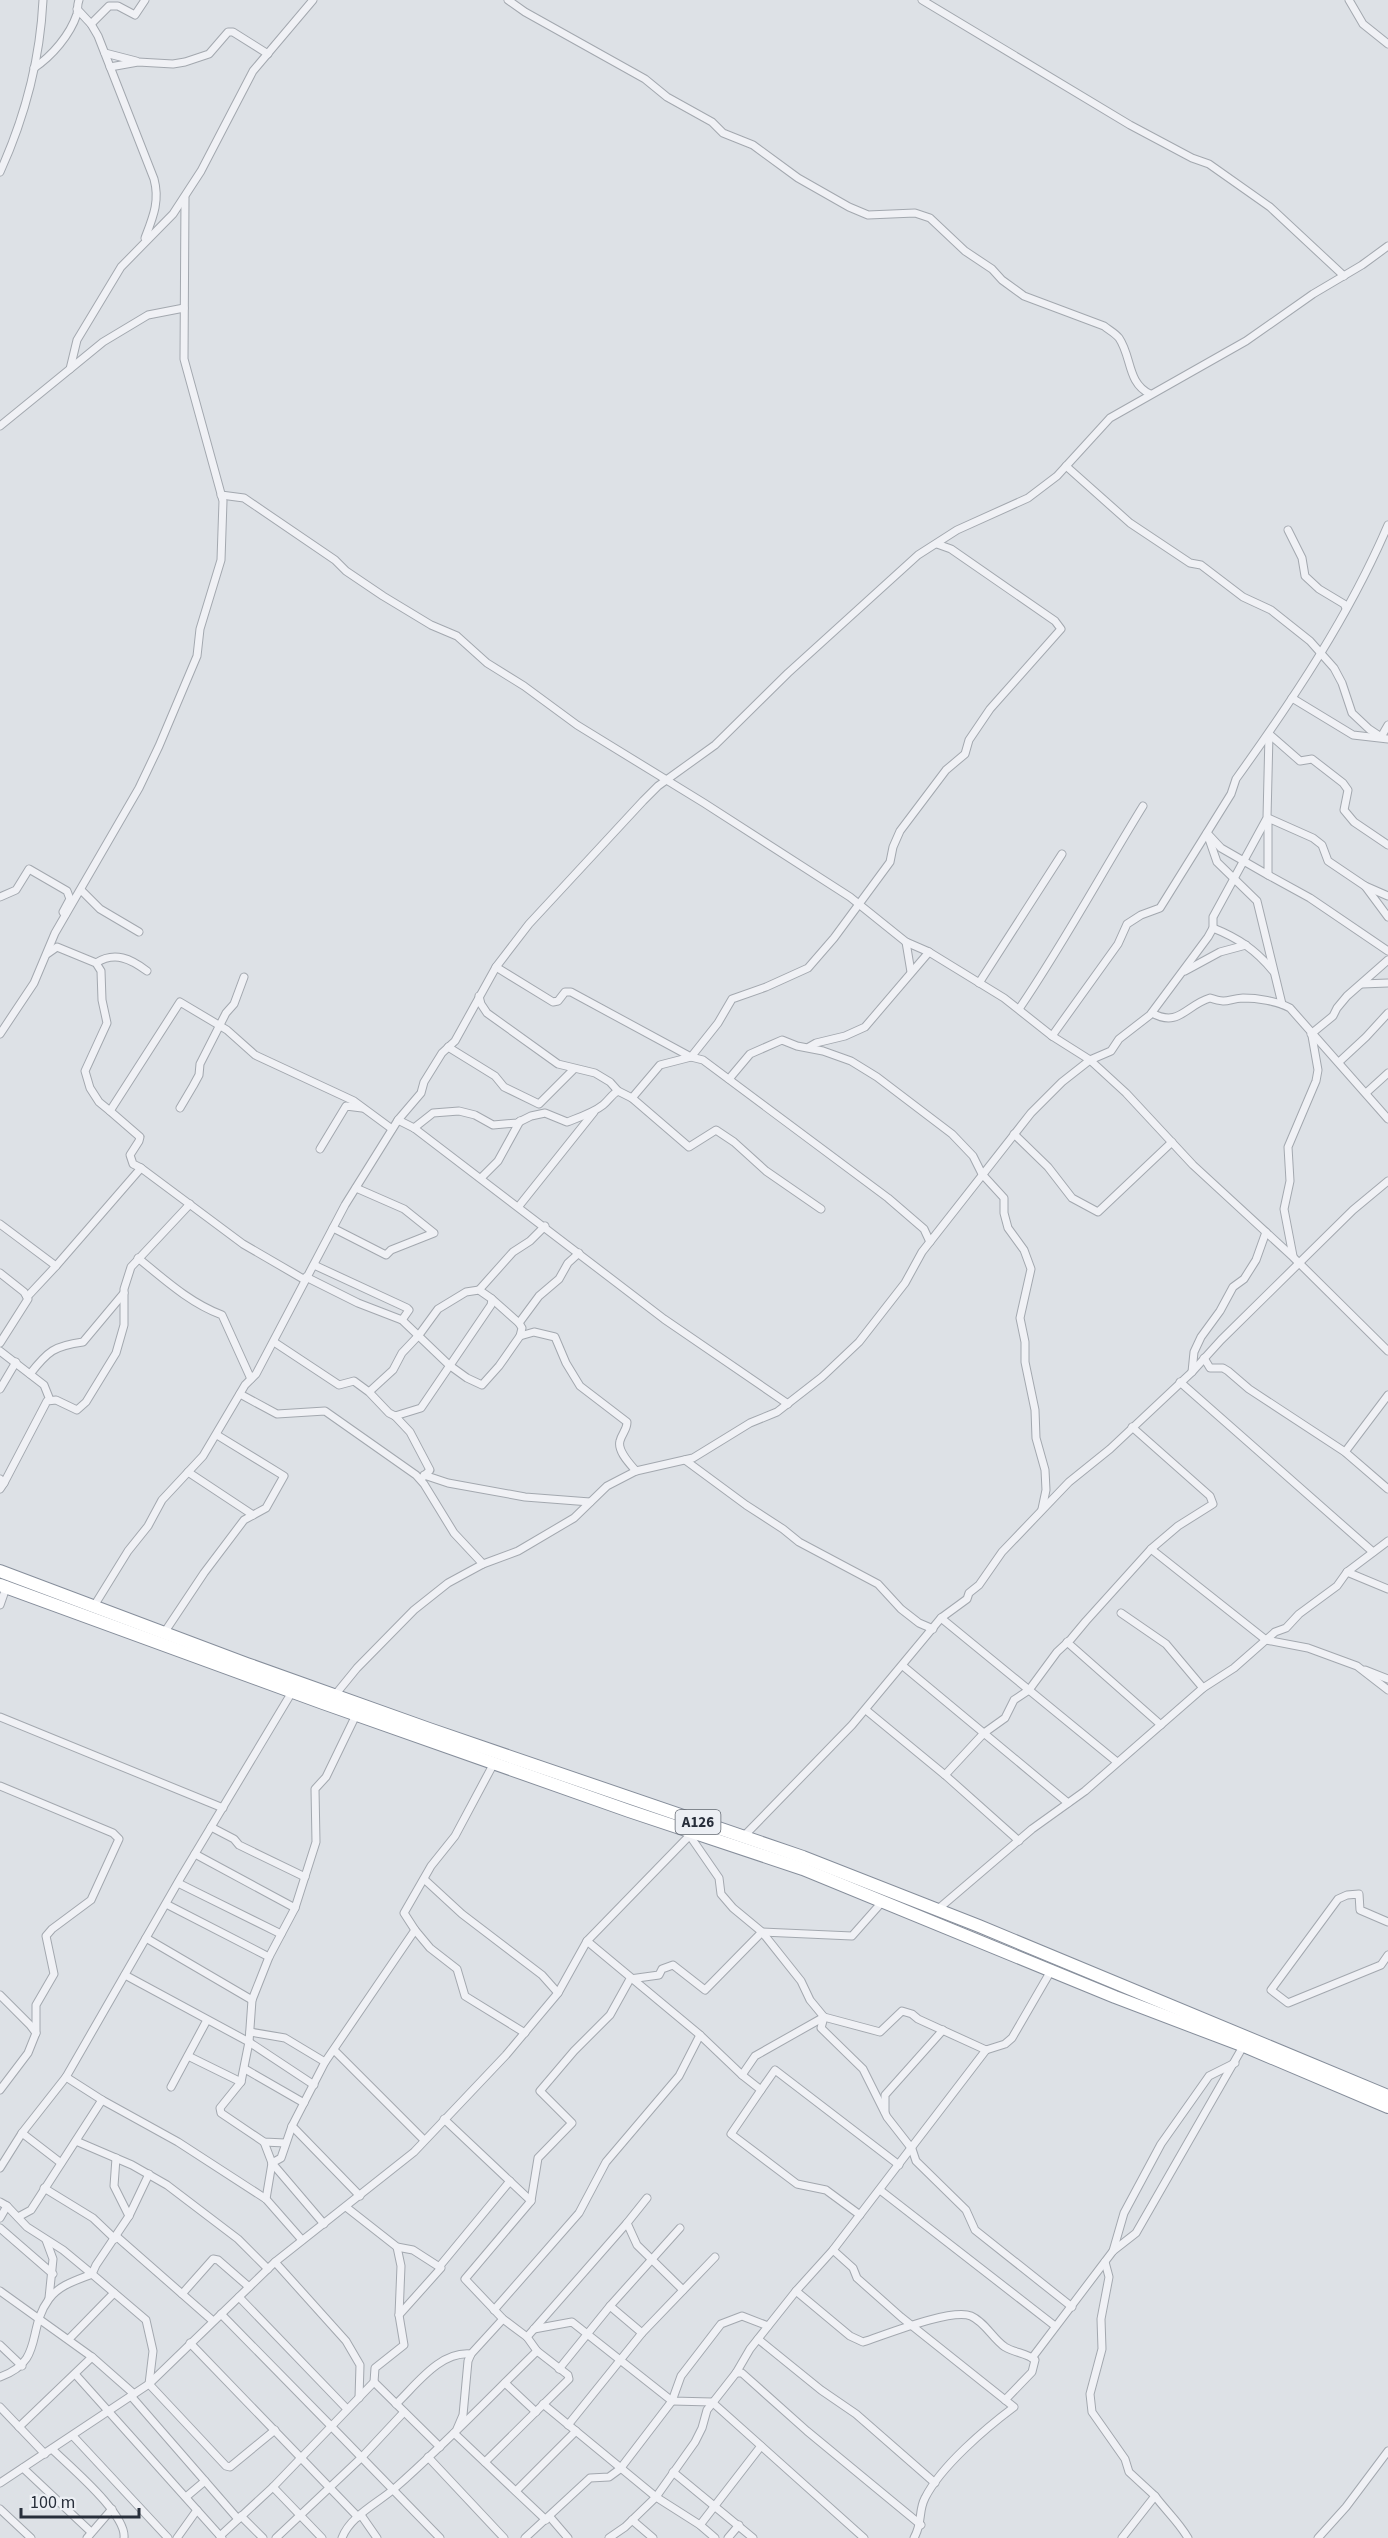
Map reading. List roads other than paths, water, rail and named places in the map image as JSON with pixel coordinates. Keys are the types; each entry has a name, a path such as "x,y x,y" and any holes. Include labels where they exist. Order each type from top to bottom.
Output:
{"highway":[{"name":"A126","path":"4,1580 94,1606 335,1695 803,1857 937,1910 1246,2042 1388,2107"},
{"name":"A126","path":"4,1580 292,1692 692,1834 773,1858 1052,1969 1388,2096"}],"street":[{"path":"0,172 17,131 40,46 43,0"},
{"path":"34,68 52,54 77,14 79,0"},
{"path":"91,24 109,6 118,6 135,15 145,0"},
{"path":"70,369 77,340 121,267 143,242 173,214 185,198 253,71 313,0"},
{"path":"508,0 525,12 645,79 667,97 712,122 723,133 753,145 798,177 849,207 868,214 915,213 930,218 965,251 992,269 1002,280 1024,296 1104,326 1114,333 1124,347 1134,380 1141,389 1150,394"},
{"path":"921,0 1130,125 1192,158 1209,164 1270,207 1344,276"},
{"path":"1348,0 1363,24 1388,44"},
{"path":"77,9 91,24 105,53 158,193 157,206 143,242"},
{"path":"110,67 138,62 173,64 185,62 209,54 228,32 233,32 268,54"},
{"path":"105,53 121,55 138,62"},
{"path":"0,1034 34,983 65,916 139,788 171,721 197,656 200,629 221,560 223,506 221,495 184,359 185,198"},
{"path":"94,1606 128,1551 148,1526 162,1500 203,1456 240,1394 256,1374 356,1188 398,1120 421,1093 424,1082 448,1047 455,1041 496,968 529,924 664,781 715,745 788,673 918,555 957,530 1028,498 1045,487 1110,418 1245,341 1388,246"},
{"path":"0,426 103,342 148,315 184,308"},
{"path":"1066,465 1130,523 1190,563 1201,565 1243,597 1271,610 1310,641 1338,676 1352,713 1385,738"},
{"path":"221,495 243,498 335,560 346,571 383,596 431,625 457,636 487,663 664,781 704,803 858,904 906,942 929,952 1019,1009 1052,1036 1090,1060 1126,1093 1222,1193 1293,1257 1388,1351"},
{"path":"1052,1036 1118,944 1127,924 1141,915 1160,908 1231,794 1236,779 1269,734 1320,655 1365,578 1388,525"},
{"path":"1288,530 1302,558 1305,576 1319,589 1344,604 1346,608"},
{"path":"632,1098 660,1065 691,1057 718,1023 732,999 808,968 834,938 890,862 900,831 946,770 965,754 969,740 990,709 1060,629 1055,621 951,549 937,544"},
{"path":"1292,698 1353,735 1385,738"},
{"path":"1385,738 1388,725"},
{"path":"1269,734 1300,761 1312,759 1343,783 1348,790 1344,810 1354,822 1388,845"},
{"path":"335,1695 357,1668 414,1610 448,1583 483,1564 518,1551 574,1518 607,1486 636,1471 693,1458 750,1423 777,1412 822,1377 859,1342 904,1283 930,1242 1014,1134 1062,1082 1090,1060 1111,1051 1124,1035 1152,1013 1214,927 1213,917 1267,818 1269,734"},
{"path":"1019,1009 1078,918 1103,870 1143,806"},
{"path":"1268,875 1268,818 1313,838 1322,845 1328,861 1365,886 1388,896"},
{"path":"1207,833 1221,848 1303,893 1388,951"},
{"path":"1207,833 1218,862 1257,901 1282,1004"},
{"path":"979,983 1062,854"},
{"path":"0,897 16,890 29,869 67,891 70,899 63,912 65,916"},
{"path":"1365,886 1388,917"},
{"path":"81,890 100,909 139,932"},
{"path":"1214,927 1237,937 1263,958 1275,974"},
{"path":"906,942 911,972"},
{"path":"1182,972 1220,952 1246,945"},
{"path":"47,954 57,947 96,963 103,982 102,1000 107,1023 85,1071 90,1088 99,1102 140,1137 140,1141 130,1155 133,1164 243,1244 358,1303 402,1320 449,1365 466,1378 482,1385 499,1366 522,1329 519,1323 479,1290"},
{"path":"809,1047 866,1027 929,952"},
{"path":"96,963 106,957 123,957 147,971"},
{"path":"1311,1034 1333,1016 1343,1001 1388,960"},
{"path":"496,968 553,1002 558,1001 565,992 572,992 691,1057 703,1060 888,1198 924,1229 930,1242"},
{"path":"180,1108 199,1075 200,1064 221,1027 226,1013 234,1004 244,977"},
{"path":"1362,984 1388,983"},
{"path":"479,996 487,1012 558,1064 595,1072 610,1082 618,1091 632,1098 689,1147 716,1130 734,1142 766,1171 821,1209"},
{"path":"1152,1013 1171,1019 1210,999 1223,1003 1241,998 1282,1004 1290,1008 1388,1119"},
{"path":"110,1112 180,1002 221,1027 255,1055 354,1101 392,1129"},
{"path":"1339,1062 1388,1013"},
{"path":"1293,1257 1284,1209 1290,1181 1288,1147 1312,1093 1318,1070 1311,1034"},
{"path":"729,1079 750,1054 782,1040 851,1061 877,1077 952,1134 973,1156 982,1174 1004,1198 1004,1213 1008,1228 1024,1250 1031,1269 1020,1318 1025,1342 1025,1362 1034,1402 1036,1438 1045,1470 1046,1490 1042,1510"},
{"path":"448,1047 495,1076 504,1087 539,1104 574,1069"},
{"path":"1366,1093 1388,1073"},
{"path":"414,1128 433,1113 459,1112 476,1115 493,1125 520,1121 545,1113 567,1122 590,1114 618,1091"},
{"path":"320,1149 346,1106 365,1108"},
{"path":"519,1206 596,1109"},
{"path":"398,1120 414,1128 519,1206 664,1319 788,1404"},
{"path":"481,1178 498,1161 520,1121"},
{"path":"1014,1134 1047,1167 1072,1198 1098,1212 1172,1142"},
{"path":"973,1156 992,1160"},
{"path":"0,1343 25,1306 27,1297 141,1168"},
{"path":"744,1836 866,1710 941,1618 966,1599 969,1593 979,1585 1002,1552 1069,1482 1110,1449 1192,1372 1353,1210 1388,1181"},
{"path":"333,1227 386,1255 391,1250 435,1233 404,1209 356,1188"},
{"path":"0,1352 44,1385 50,1400 77,1410 86,1402 116,1353 124,1325 124,1293 131,1267 190,1204"},
{"path":"0,1224 56,1266"},
{"path":"369,1392 393,1370 402,1353 438,1309 466,1292 479,1290 513,1252 530,1241 545,1226"},
{"path":"924,1229 942,1227"},
{"path":"1192,1372 1197,1345 1233,1287 1245,1279 1266,1232"},
{"path":"519,1323 539,1296 560,1279 568,1263 579,1253"},
{"path":"138,1258 178,1291 205,1309 222,1315 251,1379"},
{"path":"314,1265 407,1308 409,1310 402,1320"},
{"path":"0,1273 27,1297"},
{"path":"30,1374 46,1354 60,1345 83,1342 124,1293"},
{"path":"395,1416 421,1408 491,1305 492,1299"},
{"path":"520,1335 534,1332 555,1337 566,1364 580,1386 627,1422 620,1447 625,1458 636,1471"},
{"path":"274,1342 339,1385 354,1381 369,1392 410,1432 430,1470 422,1477"},
{"path":"1204,1358 1210,1368 1223,1368 1249,1389 1345,1452 1388,1489"},
{"path":"0,1389 16,1362"},
{"path":"1180,1382 1373,1552"},
{"path":"240,1394 277,1414 325,1411 422,1477 525,1497 590,1502"},
{"path":"1345,1452 1388,1395"},
{"path":"1,1483 47,1401 50,1400"},
{"path":"945,1775 984,1733 1005,1718 1014,1700 1029,1690 1067,1642 1151,1549 1178,1526 1205,1510 1214,1501 1132,1426"},
{"path":"164,1632 244,1520 266,1508 285,1476 217,1435"},
{"path":"685,1460 746,1505 783,1528 799,1542 878,1584 901,1609 920,1623 933,1629"},
{"path":"188,1472 253,1515"},
{"path":"422,1477 454,1533 483,1564"},
{"path":"937,1910 1118,1762 1203,1688 1234,1668 1275,1632 1286,1628 1299,1614 1337,1586 1347,1572 1388,1540"},
{"path":"1151,1549 1231,1610 1266,1640 1308,1648 1388,1679"},
{"path":"1347,1572 1388,1589"},
{"path":"0,1605 4,1580"},
{"path":"1121,1613 1166,1644 1203,1688"},
{"path":"941,1618 1118,1762"},
{"path":"1067,1642 1161,1725"},
{"path":"903,1666 1068,1803"},
{"path":"1357,1666 1388,1690"},
{"path":"0,2168 22,2133 66,2077 292,1692"},
{"path":"866,1710 945,1775 1019,1841"},
{"path":"285,2142 264,2142 221,2113 220,2108 241,2082 249,2042 252,2000 268,1957 295,1908 316,1842 315,1789 326,1777 356,1715"},
{"path":"0,1717 223,1808"},
{"path":"494,1763 455,1836 431,1866 404,1913 430,1948 457,1969 465,1996 525,2033"},
{"path":"0,1786 113,1833 119,1839 91,1900 46,1936 54,1974 36,2005 36,2034 28,2053 0,2090"},
{"path":"211,1827 234,1839 239,1845 304,1877"},
{"path":"1,2481 73,2436 149,2384 275,2262 414,2152 525,2033 558,1992 586,1941 692,1834 719,1878 719,1890 725,1900 762,1932 801,1981 810,2000 824,2017 880,2032 902,2011 986,2050"},
{"path":"195,1854 295,1908"},
{"path":"424,1879 462,1914 542,1975 558,1992"},
{"path":"178,1883 281,1934"},
{"path":"1388,1922 1360,1910 1359,1894 1347,1895 1338,1899 1271,1990 1288,2003 1381,1965 1388,1955"},
{"path":"630,1979 659,1975 662,1969 673,1965 705,1990 762,1932 852,1936 883,1901"},
{"path":"166,1904 268,1957"},
{"path":"272,2163 281,2158 292,2126 326,2062 415,1930"},
{"path":"146,1938 252,2000"},
{"path":"586,1941 700,2035 761,2090"},
{"path":"609,2538 656,2497 695,2442 702,2428 704,2414 736,2373 758,2338 833,2250 986,2050 1005,2044 1012,2038 1052,1969"},
{"path":"125,1975 249,2042 314,2085"},
{"path":"485,2462 568,2379 568,2375 537,2351 527,2337 503,2319 465,2279 531,2201 538,2158 572,2123 540,2091 574,2051 610,2015 630,1979"},
{"path":"0,1995 36,2034"},
{"path":"742,2075 754,2056 824,2017"},
{"path":"824,2017 821,2028 863,2069 887,2117 912,2149 916,2161 966,2210 975,2230 1072,2307"},
{"path":"171,2087 207,2020"},
{"path":"887,2117 885,2095 943,2030"},
{"path":"250,2032 285,2038 326,2062"},
{"path":"494,2310 579,2213 606,2163 679,2076 700,2035"},
{"path":"1032,2358 1113,2251 1136,2233 1143,2223 1149,2208 1163,2188 1246,2042"},
{"path":"334,2050 422,2138"},
{"path":"188,2056 241,2082"},
{"path":"1113,2251 1124,2213 1161,2144 1209,2076 1235,2063"},
{"path":"245,2069 304,2103"},
{"path":"860,2215 826,2190 797,2184 731,2134 775,2070 899,2165"},
{"path":"66,2077 102,2100 178,2142 266,2199 302,2240"},
{"path":"18,2217 31,2210 102,2100"},
{"path":"444,2120 531,2201"},
{"path":"292,2126 360,2196"},
{"path":"22,2133 61,2163"},
{"path":"76,2141 149,2174 238,2239 268,2269"},
{"path":"264,2142 272,2163 324,2223"},
{"path":"116,2158 114,2186 129,2216"},
{"path":"266,2199 272,2163"},
{"path":"48,2300 67,2284 92,2274 129,2216 149,2174"},
{"path":"399,2315 441,2268 439,2267 510,2181"},
{"path":"45,2188 93,2218 213,2321"},
{"path":"879,2190 1055,2326"},
{"path":"527,2337 647,2198"},
{"path":"0,2218 4,2204 27,2227 92,2274 148,2324 153,2351 149,2384"},
{"path":"346,2207 397,2247 413,2250 439,2267"},
{"path":"627,2223 637,2246 683,2289"},
{"path":"0,2228 53,2274"},
{"path":"560,2369 610,2306 680,2228"},
{"path":"0,2377 22,2366 29,2356 39,2319 48,2300 53,2274 53,2259 46,2240"},
{"path":"75,2374 221,2537 273,2487 374,2382 375,2368 404,2345 399,2315 401,2266 397,2247"},
{"path":"833,2250 853,2268 857,2278 1014,2407 984,2429 935,2483 925,2497 921,2508 921,2525 914,2538"},
{"path":"568,2425 642,2333 715,2257"},
{"path":"183,2294 213,2259 218,2260 249,2287"},
{"path":"275,2262 346,2341 360,2365 359,2398"},
{"path":"1105,2262 1109,2277 1101,2319 1102,2349 1090,2394 1092,2412 1125,2459 1129,2472 1155,2496 1169,2514 1178,2520 1188,2538"},
{"path":"0,2291 69,2339 133,2395 205,2481 240,2518 263,2538"},
{"path":"796,2291 858,2341 863,2342 938,2318 968,2315 979,2322 1003,2345 1032,2358 1035,2362 1032,2372 1005,2400"},
{"path":"69,2339 114,2293"},
{"path":"239,2297 347,2409"},
{"path":"610,2306 642,2333"},
{"path":"221,2314 440,2538"},
{"path":"525,2538 590,2478 609,2477 620,2469 672,2402 681,2376 722,2324 742,2316 768,2326"},
{"path":"454,2433 463,2415 466,2372 471,2354 503,2319"},
{"path":"534,2329 570,2321 672,2402 712,2402 864,2538"},
{"path":"758,2338 821,2390 856,2414 935,2483"},
{"path":"190,2343 300,2458 360,2516 377,2538"},
{"path":"0,2345 22,2366"},
{"path":"342,2538 350,2525 440,2447 537,2351"},
{"path":"396,2404 440,2362 457,2354 471,2354"},
{"path":"19,2427 92,2357"},
{"path":"360,2365 375,2368"},
{"path":"736,2373 742,2373 807,2431 921,2525"},
{"path":"374,2382 440,2447"},
{"path":"505,2383 536,2412"},
{"path":"149,2384 227,2467 275,2430"},
{"path":"543,2404 620,2469 715,2538"},
{"path":"0,2407 45,2454"},
{"path":"276,2538 361,2458 404,2412"},
{"path":"516,2491 576,2431"},
{"path":"454,2433 568,2538"},
{"path":"73,2436 168,2538"},
{"path":"700,2525 761,2446"},
{"path":"52,2449 112,2509 123,2528 124,2538"},
{"path":"1318,2538 1357,2494 1388,2451"},
{"path":"428,2457 504,2538"},
{"path":"23,2468 89,2535 112,2509"},
{"path":"673,2472 753,2538"},
{"path":"186,2497 205,2481"},
{"path":"273,2487 322,2538"},
{"path":"1122,2538 1155,2496"},
{"path":"0,2509 31,2538"},
{"path":"177,2538 197,2510"},
{"path":"632,2520 653,2538"},
{"path":"728,2538 739,2525"}]}
